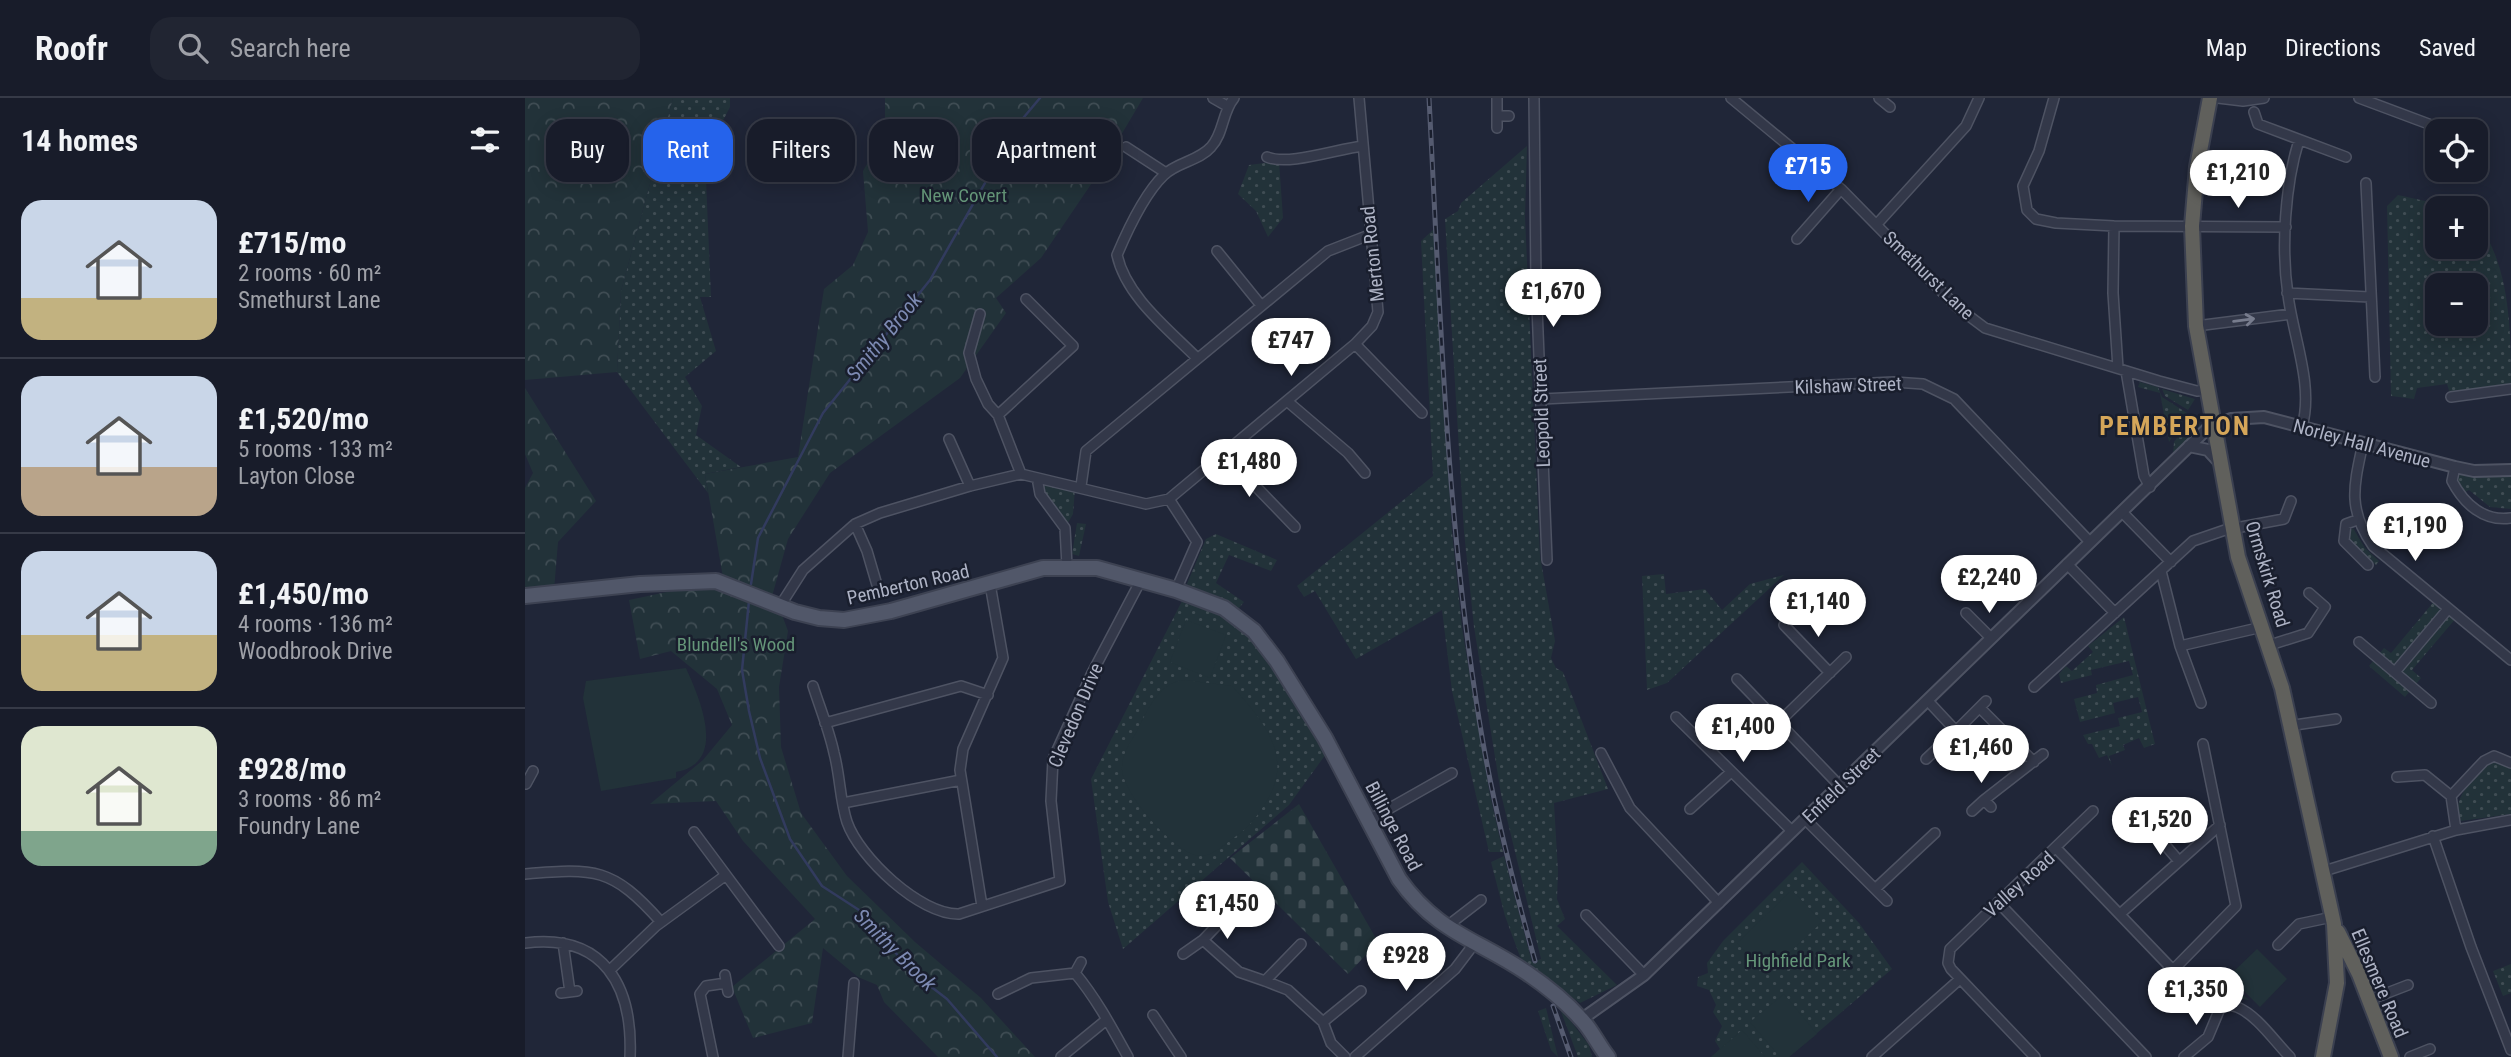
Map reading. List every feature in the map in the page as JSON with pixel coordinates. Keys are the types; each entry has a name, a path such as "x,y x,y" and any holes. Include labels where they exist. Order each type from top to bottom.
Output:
{"highway":[{"name":"Ormskirk Road","path":"2210,98 2197,166 2192,226 2196,326 2238,557 2270,645 2333,921 2337,983 2323,1057"},
{"name":"Ellesmere Road","path":"2333,921 2359,974 2391,1057"},
{"path":"2337,983 2348,972 2359,974"}],"main road":[{"name":"Pemberton Road","path":"525,596 640,584 711,581 819,618 866,618 1043,568 1097,568 1176,590"},
{"name":"Billinge Road","path":"1176,590 1224,608 1266,645 1325,738 1399,879 1411,896 1446,928 1526,973 1582,1019 1608,1057"}],"street":[{"path":"1213,98 1227,106"},
{"path":"1196,357 1131,287 1121,274 1117,255 1148,195 1166,173 1205,153 1214,144 1227,106 1234,98"},
{"name":"Merton Road","path":"1169,499 1373,326 1378,312 1369,235 1359,98"},
{"path":"1497,98 1497,128"},
{"name":"Leopold Street","path":"1534,98 1534,200 1547,560"},
{"name":"Smethurst Lane","path":"1731,98 1841,189 1957,307 1986,328 2197,391 2207,390"},
{"path":"1879,98 1890,107"},
{"path":"1877,224 1966,127 1979,98"},
{"path":"2054,98 2039,151 2023,186 2027,210 2036,219 2056,223 2114,226 2287,227"},
{"path":"2218,98 2243,101 2264,98"},
{"path":"2359,98 2425,123"},
{"path":"2254,112 2259,124 2346,157"},
{"path":"1497,116 1509,116"},
{"path":"2299,140 2289,170 2287,293 2307,403 2302,427"},
{"path":"1267,157 1294,161 1315,153 1363,146"},
{"path":"1126,147 1166,173"},
{"path":"2366,183 2375,377"},
{"path":"1797,239 1841,189"},
{"path":"2114,226 2113,293 2122,369 2144,476 2150,487"},
{"path":"1081,486 1086,451 1260,304 1328,251 1369,235"},
{"path":"1217,251 1260,304"},
{"path":"2287,293 2370,297"},
{"path":"998,415 1073,346 1026,299"},
{"path":"980,314 969,353 975,379 988,404 998,415 1021,474"},
{"path":"2196,326 2291,314"},
{"path":"1355,344 1422,413"},
{"name":"Kilshaw Street","path":"1542,400 1893,382 1923,384 1954,399 2090,542"},
{"path":"2451,397 2511,389"},
{"path":"1287,401 1348,453 1365,473"},
{"name":"Norley Hall Avenue","path":"2213,426 2231,419 2258,416 2455,467 2474,471 2511,470"},
{"name":"Enfield Street","path":"1582,1019 1644,975 2067,564 2150,487 2189,446 2213,426"},
{"path":"949,439 971,486"},
{"path":"2363,443 2354,484 2357,520 2373,546 2511,660"},
{"path":"2189,446 2208,450 2221,465"},
{"path":"1226,452 1295,527"},
{"path":"2455,467 2452,481 2461,497 2481,514 2499,519 2511,517"},
{"path":"780,606 803,570 855,524 880,513 1021,474 1081,486 1146,504 1169,499 1197,542 1176,590"},
{"path":"1038,483 1040,494 1066,528 1067,566"},
{"path":"2034,687 2200,536 2284,519 2291,501"},
{"path":"2123,513 2171,562"},
{"path":"2357,520 2346,524 2344,541 2368,565"},
{"path":"855,524 867,551 877,586"},
{"path":"2067,564 2115,613"},
{"path":"2161,571 2180,646 2201,704"},
{"name":"Clevedon Drive","path":"813,686 825,723 846,820 856,838 899,886 922,905 948,915 1060,881 1051,802 1050,774 1053,760 1092,673 1141,580"},
{"path":"982,906 961,780 963,749 1003,658 990,584"},
{"path":"2270,645 2308,632 2325,607 2309,593"},
{"path":"2395,672 2448,609"},
{"path":"1966,613 1991,638"},
{"path":"1784,625 1830,673"},
{"path":"2180,646 2263,627"},
{"path":"2359,642 2431,703"},
{"path":"1778,723 1846,657"},
{"path":"1737,679 1839,785"},
{"path":"825,723 961,686 988,695"},
{"path":"1928,701 1956,731"},
{"path":"1926,759 1983,704 2034,762"},
{"path":"1676,717 1792,831"},
{"path":"2288,726 2336,719"},
{"path":"2173,970 2236,906 2202,750"},
{"path":"1601,753 1630,808 1719,903"},
{"path":"1972,811 1988,804 2043,754"},
{"path":"2451,796 2484,761 2494,756 2511,763"},
{"path":"527,785 533,771"},
{"path":"1690,809 1730,773"},
{"path":"1369,820 1452,774"},
{"path":"2397,777 2425,775 2435,779 2451,796 2456,830"},
{"path":"843,803 961,780"},
{"path":"2135,810 2178,860"},
{"path":"2056,848 2093,811"},
{"path":"1805,819 1887,901"},
{"path":"2320,872 2433,836 2511,820"},
{"path":"2120,914 2220,825"},
{"path":"694,831 779,946"},
{"path":"1875,889 1935,833"},
{"path":"2433,836 2471,947 2511,1051"},
{"name":"Valley Road","path":"2035,1057 1959,979 1948,963 1950,948 2056,848 2203,999 2221,1006 2235,1006 2247,1013 2290,1057"},
{"path":"525,874 576,869 600,875 625,886 661,922"},
{"path":"610,970 661,922 726,875"},
{"path":"1183,954 1203,940 1247,894"},
{"path":"1446,928 1481,901"},
{"path":"1998,902 2146,1057"},
{"path":"1585,915 1644,975"},
{"path":"2278,945 2299,924 2333,921"},
{"path":"525,943 551,936 588,953 610,970 628,1005 630,1057"},
{"path":"1203,940 1238,972 1288,990 1323,1022 1331,1043 1345,1057"},
{"path":"562,943 569,992"},
{"path":"1265,981 1301,944"},
{"path":"1355,1057 1455,970 1474,944"},
{"path":"1075,973 1080,962"},
{"path":"998,994 1031,978 1075,973"},
{"path":"1075,973 1096,998 1105,1021 1128,1057"},
{"path":"1872,1057 1959,979"},
{"path":"713,1057 700,994 706,986 726,983"},
{"path":"848,1057 855,983"},
{"path":"2369,1000 2408,985"},
{"path":"1323,1022 1361,991"},
{"path":"2184,1057 2208,1037 2221,1006"},
{"path":"1153,1014 1181,1057"},
{"path":"1061,1057 1105,1021"},
{"path":"2410,1057 2430,1049"}],"green space":[{"path":"525,98 673,98 667,119 643,119 643,182 650,182 621,291 617,372 525,380"},
{"path":"673,98 730,98 730,107 724,119 667,119"},
{"name":"New Covert","path":"885,98 1143,98 1121,135 1121,119 972,119 972,182 1093,182 1041,258 996,298 1006,313 960,378 830,473 788,539 771,600 724,583 705,474 798,457 824,289 853,265 868,232 863,171 869,161 869,182 958,182 958,119 885,119"},
{"path":"1527,146 1525,217 1540,556 1555,641 1551,658 1556,668 1563,672 1608,789 1554,803 1557,899 1565,919 1557,926 1617,985 1580,1003 1522,962 1505,916 1491,862 1504,856 1532,962 1541,959 1501,794 1474,627 1464,532 1445,219 1458,211 1461,203"},
{"path":"1279,161 1283,218 1268,237 1256,211 1238,194 1249,165"},
{"path":"650,182 706,182 711,297 700,297 716,351 685,377 702,406 696,435 741,467 705,474 708,493 617,372 621,291"},
{"path":"2398,195 2425,201 2425,259 2488,259 2488,238 2507,301 2511,388 2451,397 2447,384 2417,388 2414,399 2391,396 2387,206"},
{"path":"1434,229 1452,532 1462,628 1490,795 1503,852 1489,852 1452,691 1442,610 1356,659 1315,591 1304,597 1297,586 1433,476 1421,241"},
{"path":"2140,382 2158,387 2162,397 2187,413 2169,442 2160,393 2138,387"},
{"path":"525,388 596,501 558,542 554,590 525,594 525,488 533,473 525,454"},
{"path":"2162,389 2195,399 2188,410 2165,396"},
{"path":"2192,417 2201,425 2173,455 2174,442"},
{"path":"2460,475 2511,475 2511,509 2490,507 2469,490 2463,493 2457,479"},
{"path":"1043,478 1075,489 1073,514 1065,528 1043,494"},
{"path":"1077,523 1086,524 1079,556 1072,554"},
{"path":"2353,528 2365,548 2379,561 2376,565 2351,543 2349,532"},
{"path":"1216,534 1277,560 1271,571 1229,555 1216,583 1244,602 1239,608 1186,586 1206,539"},
{"path":"1664,574 1666,594 1705,589 1722,610 1750,584 1784,575 1667,683 1647,690 1642,576"},
{"name":"Blundell's Wood","path":"714,582 782,615 788,631 779,687 781,747 801,813 847,876 915,942 981,998 1035,1057 938,1057 884,1002 877,985 858,977 823,948 812,1023 753,1038 732,987 815,919 743,841 716,801 650,804 703,760 732,725 717,689 671,651 640,659 629,600"},
{"path":"2436,599 2457,617 2412,670 2421,678 2405,697 2369,666 2384,648 2391,653"},
{"path":"1182,601 1218,612 1259,644 1326,754 1289,805 1123,949 1108,902 1091,779"},
{"path":"2124,617 2155,744 2144,748 2139,738 2123,745 2125,750 2109,756 2112,766 2107,755 2099,758 2092,744 2088,744 2083,735 2120,726 2118,718 2142,712 2138,697 2113,703 2115,713 2080,722 2074,699 2097,693 2096,685 2133,675 2129,661 2091,670 2092,675 2061,683 2059,674 2066,666 2072,671 2093,652 2088,646"},
{"path":"1186,620 1226,635 1210,678 1170,662"},
{"path":"686,668 698,696 706,728 706,743 701,756 692,766 676,772 676,778 601,791 583,698 586,681"},
{"path":"1185,680 1232,686 1264,726 1276,754 1274,785 1257,815 1243,831 1212,853 1202,856 1191,854 1179,846 1153,823 1132,794 1122,770 1127,750 1155,698 1168,686"},
{"path":"2496,761 2511,768 2511,814 2461,821 2458,805 2461,796 2481,770"},
{"path":"1299,804 1378,942 1348,974 1230,858"},
{"name":"Highfield Park","path":"1802,862 1859,923 1892,969 1789,1057 1711,1057 1720,1049 1715,1041 1722,1026 1713,1012 1716,1005 1709,990 1697,986 1698,977 1708,973 1707,963 1723,941"},
{"path":"1792,890 1822,922 1767,974 1737,943"},
{"path":"2257,949 2287,979 2260,1007 2229,976"},
{"path":"2511,964 2511,993 2503,996 2493,971"},
{"path":"2227,980 2249,1000 2214,994"},
{"path":"1784,994 1817,1034 1789,1057 1780,1057 1750,1022"},
{"path":"1559,1006 1589,1045 1592,1057 1578,1057"},
{"path":"1546,1008 1558,1057 1551,1050 1538,1011"},
{"path":"1742,1030 1765,1057 1711,1057"}],"waterway":[{"name":"Smithy Brook","path":"751,584 758,538 823,413 930,280 1019,123 1040,98"},
{"name":"Smithy Brook","path":"749,601 742,670 749,711 760,758 790,839 822,886 859,910 912,972 947,999 997,1057"}],"railway":[{"path":"1429,98 1446,412 1468,647 1491,785 1535,961"},
{"path":"1553,1006 1571,1057"}],"district":[{"name":"PEMBERTON","path":"2175,426"}]}
